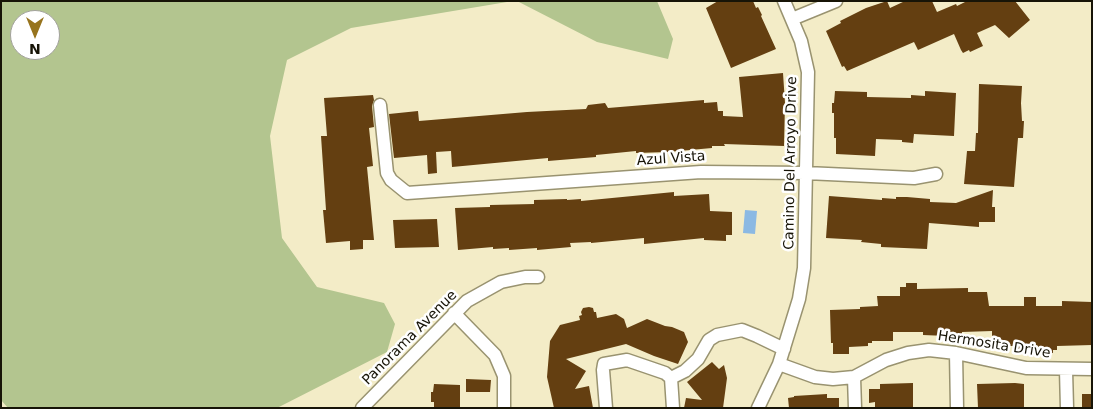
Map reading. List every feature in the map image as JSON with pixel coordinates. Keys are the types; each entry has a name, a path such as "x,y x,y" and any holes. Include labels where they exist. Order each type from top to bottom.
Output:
{"street":[{"name":"Camino Del Arroyo Drive","path":"758,408 784,349 798,299 804,268 808,72 801,41 784,1"},
{"path":"792,19 836,1"},
{"name":"Azul Vista","path":"380,105 387,173 391,180 407,193 701,172 806,173 914,178 936,174"},
{"name":"Panorama Avenue","path":"362,408 467,300 501,282 525,276 538,276"},
{"path":"454,313 496,356 504,376 504,408"},
{"path":"671,378 685,370 698,359 709,340 717,335 742,330 784,349"},
{"name":"Hermosita Drive","path":"779,364 815,377 833,379 854,377 886,360 908,353 929,350 956,353 1026,368 1092,369"},
{"path":"956,353 957,408"},
{"path":"606,408 604,364 627,360 665,373 671,378 673,408"},
{"path":"1066,370 1067,408"},
{"path":"854,377 855,408"}],"green space":[{"path":"1,1 513,1 351,28 287,60 270,136 282,238 317,287 384,303 395,324 387,352 277,408 8,408 1,400"},
{"path":"517,1 657,1 673,39 668,59 597,42"}],"water":[{"path":"745,210 757,211 755,234 743,233"}],"building":[{"path":"718,1 753,1 762,15 776,49 731,68 706,8"},
{"path":"887,1 890,8 905,1 932,1 937,12 967,1 1015,1 1030,20 1009,38 995,25 977,33 983,46 970,52 969,50 963,53 954,34 918,50 914,42 847,71 844,66 842,67 826,31 841,23 840,21 866,8"},
{"path":"783,73 785,103 784,146 724,144 725,146 712,146 712,148 668,152 636,153 636,151 596,155 596,157 548,161 548,158 452,167 451,151 436,152 437,173 428,174 427,155 394,158 389,114 418,111 419,121 586,109 588,105 605,103 608,108 704,100 704,103 717,102 718,111 723,111 723,116 743,117 739,77"},
{"path":"979,84 1022,86 1023,138 1018,138 1014,187 964,184 967,151 975,151 976,133 978,133"},
{"path":"835,91 867,92 867,97 911,98 911,95 925,96 925,91 956,93 954,136 914,134 913,143 902,142 902,140 876,139 875,156 836,154 834,113 832,113"},
{"path":"373,95 374,127 369,128 373,166 367,167 374,240 363,240 363,249 350,250 350,241 326,243 323,210 326,210 321,136 327,136 324,98"},
{"path":"993,190 992,207 995,207 995,222 979,222 979,227 929,223 927,249 881,247 881,244 861,242 862,240 826,238 829,196 882,200 882,198 896,199 896,197 907,197 930,199 930,202 956,203"},
{"path":"674,192 674,196 709,194 710,211 732,212 732,235 726,235 726,241 704,240 704,238 644,244 644,238 570,243 571,247 537,250 537,248 493,249 493,247 458,250 455,208 534,204 534,200 581,199 581,201"},
{"path":"437,219 439,247 395,248 393,220"},
{"path":"906,283 917,283 917,289 968,288 968,292 987,292 989,306 1024,306 1024,297 1036,297 1036,306 1062,306 1062,301 1092,302 1092,345 1057,346 1057,350 1053,350 1053,353 1038,354 1038,350 1016,351 1016,346 992,346 992,331 962,332 962,336 923,335 923,332 893,332 893,341 872,341 872,343 868,343 868,346 849,347 849,354 833,354 830,310 878,306 877,296 900,296 900,287 906,287"},
{"path":"583,308 593,308 594,312 596,312 597,318 616,314 624,319 627,328 647,319 672,327 684,332 688,342 678,364 626,344 566,359 586,371 575,389 589,386 593,408 554,408 547,377 550,341 560,325 580,320 579,316 582,315"},
{"path":"712,362 719,369 724,365 727,378 723,408 684,408 686,398 702,400 687,382"},
{"path":"466,379 491,380 490,392 466,392"},
{"path":"913,383 913,408 875,408 875,402 869,403 869,389 880,389 880,384"},
{"path":"434,384 460,385 460,408 434,408 434,402 431,402 431,392 433,392"},
{"path":"977,384 1024,384 1024,408 978,408"},
{"path":"827,394 827,398 839,398 839,408 789,408 788,398"},
{"path":"1082,394 1092,394 1092,408 1082,408"}]}
